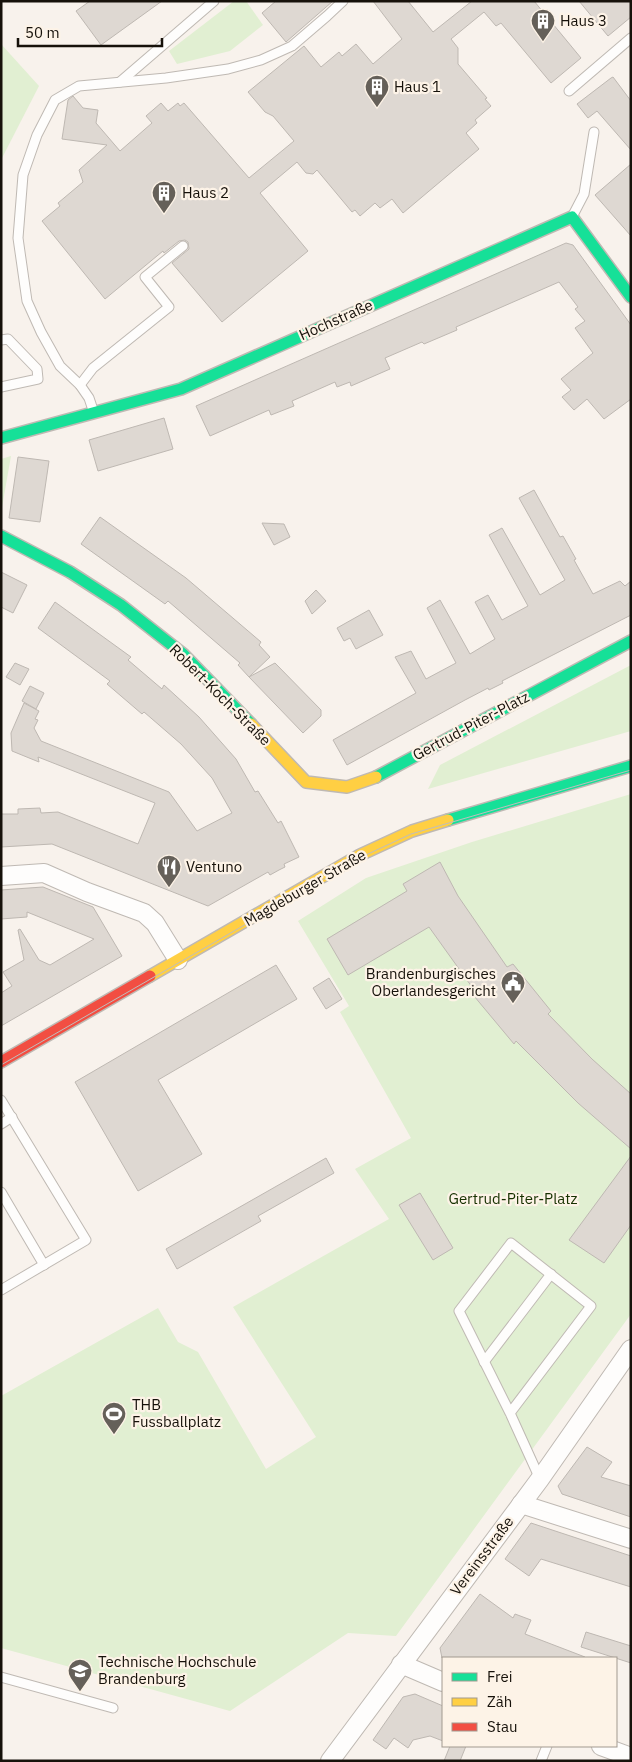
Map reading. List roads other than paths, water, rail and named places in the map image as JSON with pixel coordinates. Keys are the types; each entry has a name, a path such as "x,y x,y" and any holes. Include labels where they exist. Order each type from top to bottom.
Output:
{"street":[{"path":"572,217 631,297"},
{"name":"Hochstraße","path":"1,438 181,389 572,217"},
{"name":"Robert-Koch-Straße","path":"1,536 70,572 121,605 183,654 306,782"},
{"name":"Gertrud-Piter-Platz","path":"306,782 347,787 375,777 631,641"},
{"name":"Magdeburger Straße","path":"1,1062 360,855 392,839 412,831 631,766"},
{"path":"1,876 44,873 144,913 156,923 178,960"},
{"name":"Vereinsstraße","path":"330,1761 540,1479 631,1349"},
{"path":"521,1504 631,1539"},
{"path":"401,1664 442,1682"},
{"path":"604,1747 631,1757"}],"lane":[{"path":"120,82 214,1"},
{"path":"94,414 89,398 60,366 41,332 27,301 18,238 23,175 37,135 55,100 79,86 218,71 261,60 292,46 343,1"},
{"path":"569,91 631,38"},
{"path":"572,217 584,194 594,132"},
{"path":"80,386 93,368 169,307 145,277 183,246"},
{"path":"1,340 8,339 38,369 38,379 1,387"},
{"path":"1,1100 86,1240 1,1290"},
{"path":"1,1124 12,1117"},
{"path":"1,1192 44,1266"},
{"path":"510,1413 590,1306 511,1243 459,1311 510,1413 540,1479"},
{"path":"484,1362 551,1274"},
{"path":"1,1677 113,1708"},
{"path":"541,1761 547,1747"}],"tram line":[{"path":"1,1065 368,854 411,834 631,770"}],"place":[{"name":"Haus 3","path":"543,42"},
{"name":"Haus 1","path":"377,108"},
{"name":"Haus 2","path":"164,214"},
{"name":"Ventuno","path":"169,888"},
{"name":"Brandenburgisches Oberlandesgericht","path":"513,1004"},
{"name":"THB Fussballplatz","path":"114,1435"},
{"name":"Technische Hochschule Brandenburg","path":"80,1692"}]}
